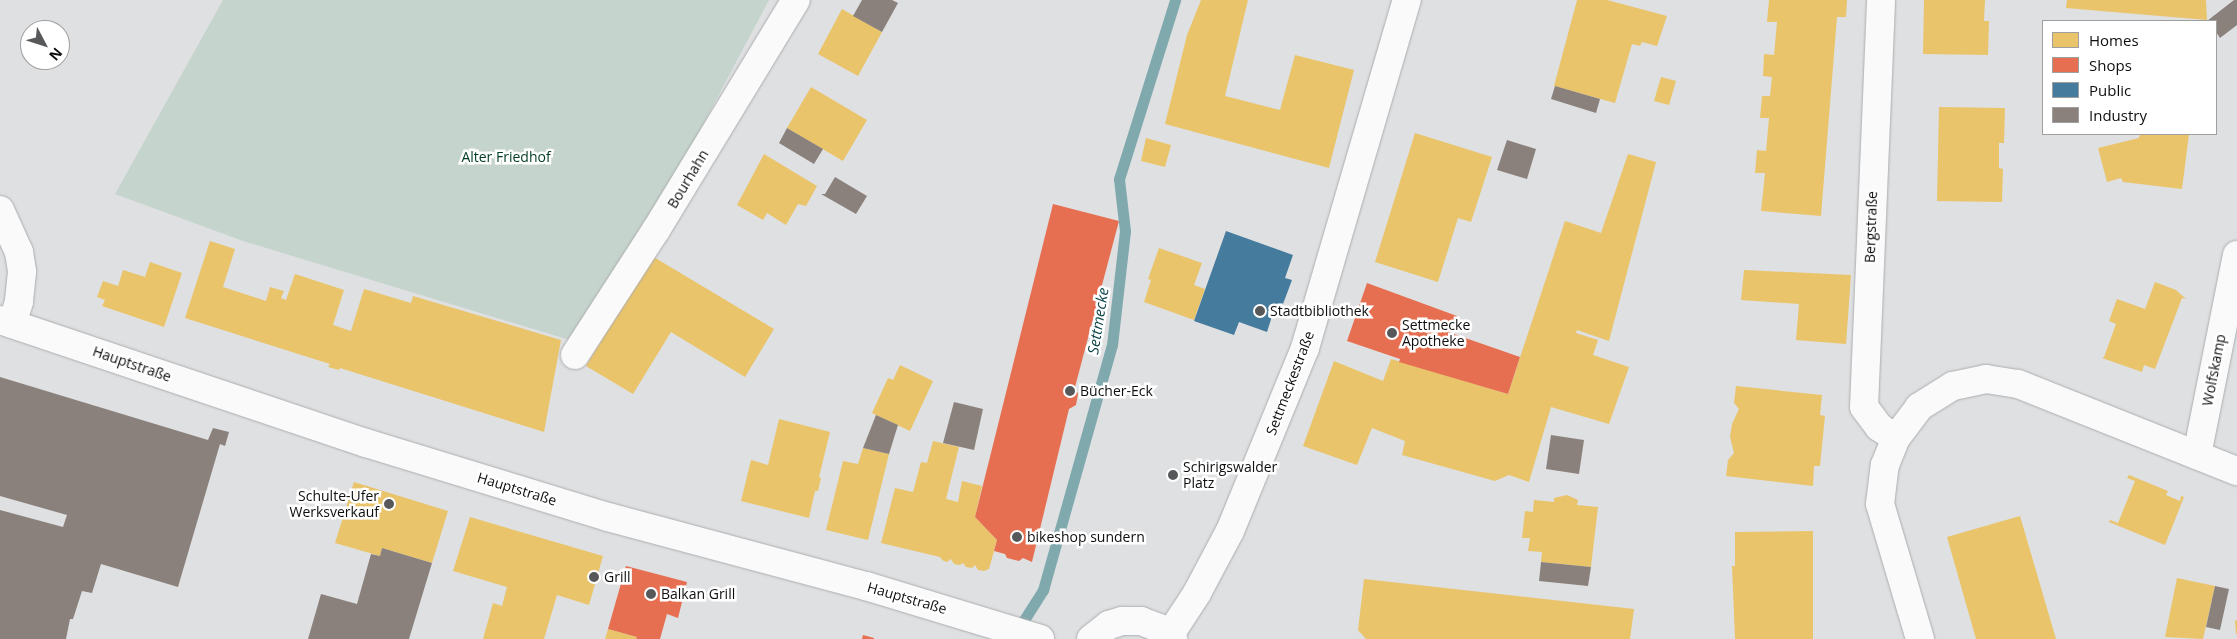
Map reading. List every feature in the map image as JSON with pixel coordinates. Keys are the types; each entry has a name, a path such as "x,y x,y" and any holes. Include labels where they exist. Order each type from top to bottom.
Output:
{"street":[{"name":"Bourhahn","path":"575,355 656,230 796,0"},
{"name":"Settmeckestraße","path":"1171,637 1230,531 1305,348 1407,0"},
{"name":"Bergstraße","path":"1880,2 1864,406 1878,427 1896,438"},
{"path":"0,210 19,252 22,272 19,302 6,322"},
{"name":"Wolfskamp","path":"2197,455 2237,255"},
{"name":"Hauptstraße","path":"6,322 384,449 608,517 757,556 989,622 1040,639"},
{"path":"1920,639 1880,504 1884,465 1896,438 1919,407 1953,386 1986,379 2018,384 2237,471"},
{"path":"1091,639 1109,625 1122,621 1141,621 1159,628 1171,637"}],"green space":[{"name":"Alter Friedhof","path":"223,0 769,0 656,213 573,341 243,241 115,194"}],"building: Homes":[{"path":"1201,0 1248,0 1225,96 1280,110 1295,55 1354,70 1329,168 1165,124 1187,35"},
{"path":"1577,0 1607,0 1667,16 1657,46 1642,42 1640,46 1632,44 1615,103 1554,86"},
{"path":"1769,0 1847,0 1846,17 1837,17 1821,216 1761,211 1765,173 1755,173 1757,150 1766,151 1769,118 1760,118 1762,96 1770,96 1772,77 1763,76 1764,54 1774,55 1777,22 1767,22"},
{"path":"1924,0 1985,0 1984,21 1989,21 1988,55 1923,54"},
{"path":"2067,0 2206,0 2207,20 2066,8"},
{"path":"842,9 882,32 858,76 818,54"},
{"path":"1661,77 1676,81 1669,105 1654,101"},
{"path":"811,87 867,120 843,161 787,128"},
{"path":"1939,107 2005,108 2004,143 1999,143 1999,168 2003,169 2002,202 1937,201"},
{"path":"1415,133 1492,157 1471,222 1458,218 1438,282 1375,262"},
{"path":"2140,135 2189,135 2182,189 2123,182 2121,178 2107,182 2098,148 2139,138"},
{"path":"1146,138 1171,145 1165,167 1141,161"},
{"path":"764,154 817,186 806,206 798,204 786,225 767,213 763,220 737,205"},
{"path":"1628,154 1656,162 1609,341 1577,330 1576,333 1598,340 1593,355 1629,367 1609,424 1551,407 1529,482 1509,475 1495,481 1402,455 1405,441 1372,428 1357,465 1303,446 1334,361 1383,381 1391,359 1508,394 1565,221 1601,233"},
{"path":"210,241 235,249 223,287 266,301 270,287 284,291 281,298 286,300 295,274 344,290 333,325 351,331 364,289 411,303 413,296 561,340 544,432 340,368 339,370 328,367 330,364 185,318"},
{"path":"1159,248 1202,263 1194,285 1205,289 1194,320 1144,302 1151,280 1148,279"},
{"path":"652,256 774,329 745,377 671,332 633,394 586,366"},
{"path":"150,262 182,273 164,327 102,306 105,300 97,297 103,281 118,286 123,270 145,277"},
{"path":"1744,270 1851,275 1846,344 1796,340 1799,304 1741,300"},
{"path":"2155,282 2176,290 2186,299 2182,298 2155,369 2144,365 2142,372 2102,358 2116,324 2109,321 2117,299 2145,309"},
{"path":"900,365 933,381 910,431 872,413 888,378 893,380"},
{"path":"1736,386 1822,395 1820,415 1825,416 1820,466 1814,466 1813,486 1726,476 1728,460 1734,453 1730,437 1732,424 1739,409 1734,403"},
{"path":"779,419 830,432 819,477 821,478 818,491 815,491 809,518 741,501 751,460 768,465"},
{"path":"933,441 959,447 946,499 958,502 962,481 982,486 975,517 997,540 989,569 984,571 978,570 975,565 972,568 966,567 963,563 960,565 954,564 951,559 947,562 940,557 881,543 895,488 913,492 921,462 927,463"},
{"path":"863,448 889,454 868,540 826,530 843,461 858,464"},
{"path":"2129,475 2168,491 2166,495 2180,501 2181,496 2184,497 2165,545 2109,522 2110,520 2118,523 2135,481 2127,478"},
{"path":"354,482 448,511 432,563 382,548 380,556 335,543"},
{"path":"1567,495 1578,500 1577,505 1598,507 1591,567 1541,562 1542,552 1528,551 1530,538 1522,538 1525,511 1533,512 1534,500 1554,502 1554,498"},
{"path":"2020,516 2056,639 1976,639 1947,537"},
{"path":"470,517 603,556 589,605 557,595 544,639 483,639 493,603 502,606 507,587 453,571"},
{"path":"1813,531 1813,639 1735,639 1732,566 1735,566 1735,532"},
{"path":"2177,578 2215,586 2203,639 2165,637"},
{"path":"1364,579 1634,609 1630,639 1366,639 1358,630"},
{"path":"2237,620 2237,634 2236,634 2235,621"},
{"path":"608,629 637,637 636,639 605,639"}],"building: Shops":[{"path":"1053,204 1119,221 1075,387 1078,394 1076,405 1069,409 1032,562 1023,558 1019,561 1007,558 1005,554 994,551 997,540 975,517"},
{"path":"1367,283 1457,316 1451,333 1520,357 1508,394 1399,362 1400,359 1347,341"},
{"name":"Balkan Grill","path":"626,566 687,582 678,618 667,614 660,639 636,639 637,637 608,629"},
{"path":"863,635 874,638 874,639 862,639"}],"building: Public":[{"path":"1226,231 1293,255 1285,278 1292,280 1280,312 1274,310 1267,332 1239,322 1234,335 1194,321"}],"building: Industry":[{"path":"862,0 892,0 898,3 882,32 853,16"},
{"path":"2234,0 2237,0 2237,25 2220,38 2217,34 2217,20 2208,20"},
{"path":"1555,86 1600,99 1596,113 1551,99"},
{"path":"787,128 823,149 814,164 779,143"},
{"path":"1507,140 1536,149 1527,179 1497,170"},
{"path":"835,177 867,196 856,214 821,194 825,194"},
{"path":"0,377 208,440 213,428 229,432 225,446 220,444 178,587 101,564 92,593 82,591 73,619 70,619 66,639 0,639 0,510 63,527 67,515 0,496"},
{"path":"954,402 983,409 974,450 943,443"},
{"path":"876,415 898,425 889,454 863,448"},
{"path":"1551,435 1584,440 1579,474 1546,469"},
{"path":"382,548 432,563 409,639 308,639 321,594 357,604 371,554 380,556"},
{"path":"1541,562 1591,567 1588,586 1539,581"},
{"path":"2215,586 2229,589 2220,630 2206,627"}],"waterway":[{"name":"Settmecke","path":"1017,631 1043,590 1112,345 1125,231 1119,179 1175,0"}],"place":[{"name":"Stadtbibliothek","path":"1260,311"},
{"name":"Settmecke Apotheke","path":"1392,333"},
{"name":"Bücher-Eck","path":"1070,391"},
{"name":"Schirigswalder Platz","path":"1173,475"},
{"name":"Schulte-Ufer Werksverkauf","path":"389,504"},
{"name":"bikeshop sundern","path":"1017,537"},
{"name":"Grill","path":"594,577"},
{"name":"Balkan Grill","path":"651,594"}]}
